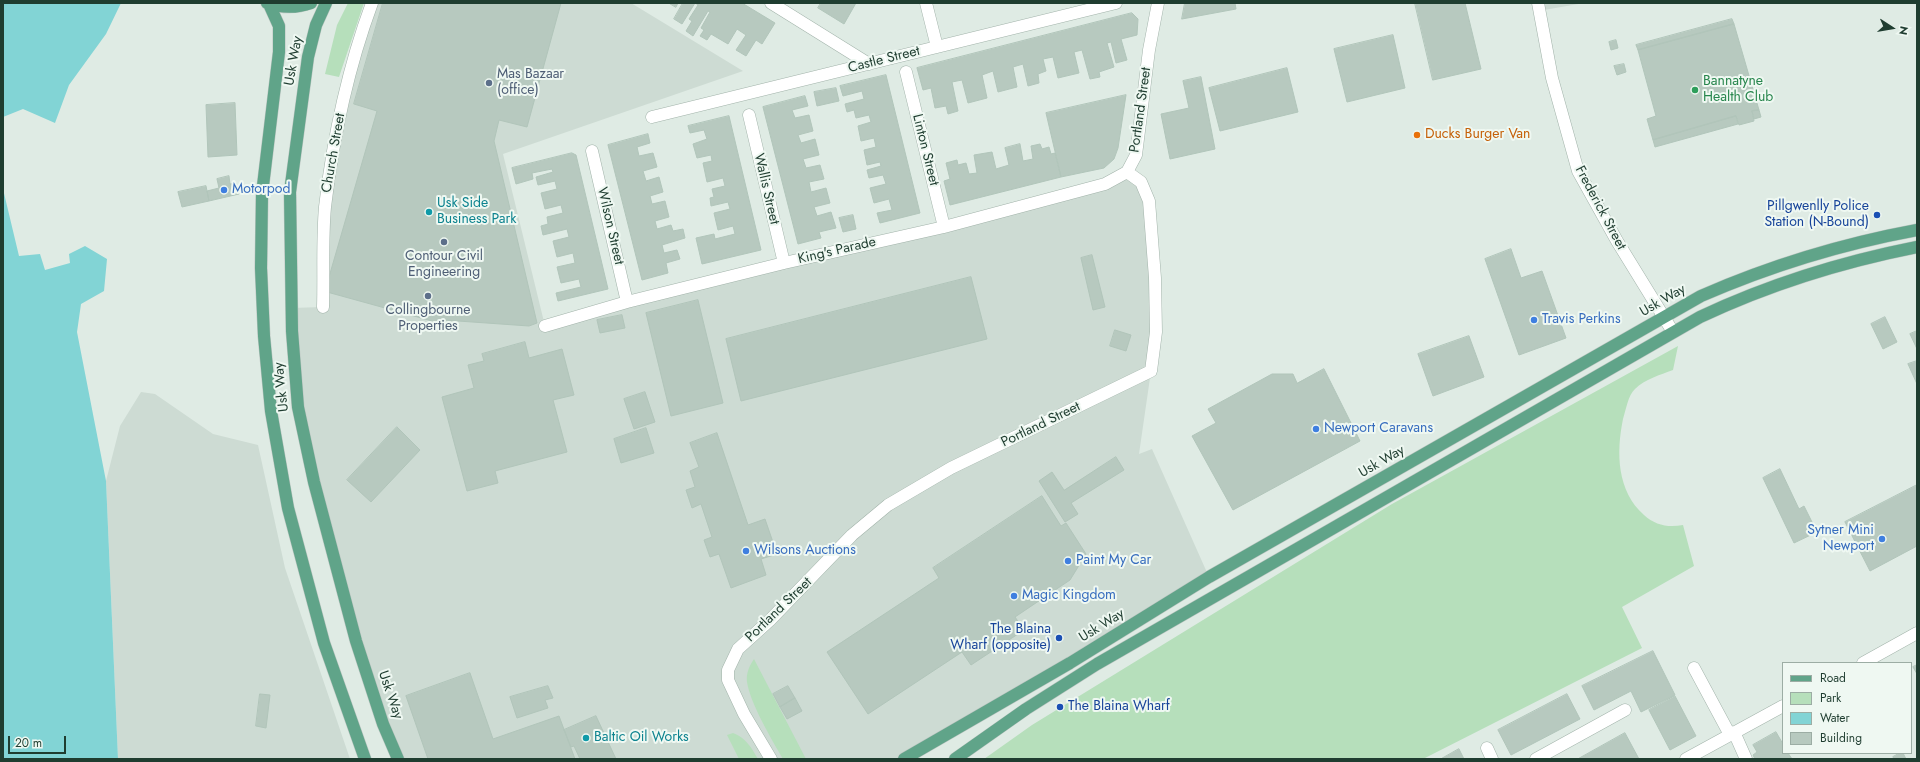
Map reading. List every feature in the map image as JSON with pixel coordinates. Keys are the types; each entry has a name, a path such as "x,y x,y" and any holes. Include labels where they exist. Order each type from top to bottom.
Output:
{"main road":[{"path":"268,3 285,7 302,6 311,3"},
{"name":"Usk Way","path":"268,3 279,26 279,52 262,194 261,260 264,336 271,411 292,523 324,643 365,759"},
{"name":"Usk Way","path":"326,3 316,25 308,57 290,192 292,331 298,407 314,482 356,641 383,724 398,759"},
{"name":"Usk Way","path":"904,759 1070,663 1209,578 1701,296 1773,267 1848,244 1917,230"},
{"name":"Usk Way","path":"954,759 1026,709 1103,660 1673,332 1717,309 1798,277 1861,259 1917,247"}],"street":[{"name":"Church Street","path":"323,307 325,208 343,105 363,27 372,3"},
{"path":"771,3 869,64"},
{"path":"926,3 937,47"},
{"name":"Castle Street","path":"652,117 869,64 1100,5 1116,3"},
{"name":"Portland Street","path":"771,759 744,714 728,680 728,670 738,649 770,620 852,535 888,505 951,468 1151,371 1156,332 1155,278 1149,201 1141,182 1127,172 1136,155 1149,50 1158,3"},
{"name":"Frederick Street","path":"1538,3 1552,78 1578,171 1617,242 1673,332"},
{"name":"Linton Street","path":"906,72 944,227"},
{"name":"Wallis Street","path":"749,115 784,263"},
{"name":"Wilson Street","path":"592,151 627,302"},
{"name":"King's Parade","path":"545,326 627,302 784,263 944,227 1105,184 1127,172"},
{"path":"1865,662 1917,633"},
{"path":"1694,668 1746,759"},
{"path":"1686,759 1782,707"},
{"path":"1536,759 1625,710"}],"shaded area":[{"path":"372,3 631,3 743,71 503,154 545,326 944,227 1127,172 1149,201 1151,371 1139,454 1152,449 1209,577 904,759 398,759 314,482 291,308 323,307 325,208 343,105"},
{"path":"1543,3 1584,3 1544,10"},
{"path":"141,392 155,394 213,434 258,445 285,568 350,759 118,759 106,481 120,426"}],"green space":[{"path":"348,3 364,3 339,77 325,74 337,25"},
{"path":"1678,346 1673,370 1648,380 1639,386 1631,395 1623,419 1621,432 1619,458 1628,495 1644,515 1653,521 1667,526 1683,525 1694,566 1622,607 1642,648 1423,759 984,759 1032,725 1392,504"},
{"path":"754,659 806,759 783,759 762,721 752,700 747,682 748,670"},
{"path":"733,733 745,740 758,759 739,759 727,735"}],"water":[{"path":"3,3 121,3 106,34 69,85 55,123 23,109 3,117"},
{"path":"3,189 19,256 40,254 45,270 70,263 69,254 85,246 107,259 104,291 81,304 77,332 106,481 118,759 3,759"}],"building":[{"name":"Usk Side Business Park","path":"383,3 561,3 527,127 499,120 494,141 537,323 529,326 444,320 443,324 327,292 327,284 377,111 354,104"},
{"path":"669,3 678,3 676,7"},
{"path":"683,3 695,3 682,24 674,19"},
{"path":"695,3 742,3 775,23 762,44 756,40 746,56 736,50 746,35 737,29 728,44 711,34 707,40 700,36 704,30 701,28 710,12 708,11 693,36 686,31 692,21 689,19 698,5"},
{"path":"821,3 856,3 844,24 818,8"},
{"path":"1185,3 1235,3 1236,9 1182,19"},
{"path":"1415,3 1465,3 1481,69 1433,80"},
{"path":"1132,13 1138,19 1137,35 1121,39 1127,60 1116,63 1111,42 1107,43 1114,67 1099,72 1100,77 1090,79 1082,50 1074,52 1079,73 1058,78 1053,57 1043,59 1046,71 1038,74 1039,83 1028,86 1023,64 1013,67 1017,87 998,92 993,71 982,75 987,98 968,103 962,80 952,82 958,111 948,114 946,106 935,108 931,88 923,90 917,68"},
{"path":"1732,19 1734,24 1638,50 1636,45"},
{"path":"1734,24 1759,110 1752,111 1754,121 1739,125 1736,116 1653,140 1647,119 1656,116 1638,50"},
{"path":"1393,35 1405,88 1347,102 1334,49"},
{"path":"1616,40 1618,48 1611,50 1609,42"},
{"path":"1624,64 1626,72 1617,75 1614,66"},
{"path":"1287,68 1298,112 1220,131 1209,88"},
{"path":"886,75 920,213 880,223 877,213 892,210 889,199 874,203 870,188 886,184 883,175 869,178 867,170 881,166 880,162 867,165 864,150 876,147 874,138 861,141 858,126 871,122 869,115 856,118 854,110 847,112 845,104 864,99 862,91 843,96 840,86"},
{"path":"1201,77 1215,149 1170,159 1161,114 1189,108 1183,81"},
{"path":"836,88 839,101 817,106 814,92"},
{"path":"1126,95 1118,148 1114,159 1104,168 1061,177 1046,113"},
{"path":"805,96 808,106 792,110 795,118 809,115 813,131 798,135 801,143 815,139 819,155 803,159 806,168 820,165 824,179 809,182 811,192 826,188 830,203 814,207 817,216 831,212 836,228 819,232 821,238 798,244 763,107"},
{"path":"235,103 237,155 208,157 206,105"},
{"path":"1759,110 1761,117 1754,119 1752,111"},
{"path":"729,116 761,250 702,264 696,238 714,234 715,239 735,234 733,226 718,230 714,213 730,209 728,202 711,206 710,198 714,197 712,189 725,186 723,178 707,182 703,163 712,161 711,155 697,158 693,144 707,139 704,130 690,133 688,126"},
{"path":"1736,116 1738,124 1655,147 1653,140"},
{"path":"648,134 650,143 637,147 639,156 653,153 657,167 643,171 646,181 659,177 663,192 650,196 652,204 665,201 669,217 655,221 657,229 671,225 673,231 683,229 685,238 662,245 664,253 677,250 680,259 666,263 668,273 642,280 608,145"},
{"path":"1020,144 1023,161 1033,159 1031,146 1040,144 1042,149 1049,147 1051,154 1055,153 1061,177 950,205 944,181 950,179 946,163 957,160 958,165 966,163 969,174 977,173 974,155 992,152 996,169 1009,165 1005,148"},
{"path":"572,153 576,155 608,289 558,301 556,293 581,287 579,279 561,283 557,267 575,263 573,253 557,257 553,241 569,237 567,229 543,235 541,226 548,224 547,217 563,213 561,205 545,209 541,193 557,189 555,181 538,185 536,177 553,172 552,169 532,173 533,179 516,184 512,168"},
{"path":"229,176 230,184 236,183 239,194 209,201 207,191 219,188 217,179"},
{"path":"206,186 209,201 182,207 178,192"},
{"path":"853,215 856,229 843,232 839,218"},
{"path":"1511,249 1521,278 1542,271 1566,338 1519,355 1485,259"},
{"path":"1092,255 1105,307 1093,310 1081,258"},
{"path":"971,277 987,339 741,401 726,339"},
{"path":"698,300 723,403 671,416 646,313"},
{"path":"622,315 625,328 600,333 597,320"},
{"path":"1885,317 1897,342 1883,349 1871,324"},
{"path":"1115,330 1131,335 1126,351 1110,346"},
{"path":"1917,331 1917,349 1910,334"},
{"path":"1469,336 1484,377 1433,396 1418,354"},
{"path":"525,342 529,358 562,349 574,395 553,400 567,452 495,471 498,483 467,491 442,397 474,388 468,365 484,361 482,354"},
{"path":"1917,361 1917,384 1908,364"},
{"path":"1324,369 1360,441 1233,510 1192,436 1216,423 1208,409 1272,374 1293,374 1297,383"},
{"path":"645,392 655,422 634,429 624,399"},
{"path":"397,427 420,450 371,502 347,480"},
{"path":"646,428 654,453 621,463 614,439"},
{"path":"717,433 748,525 765,519 777,554 761,559 766,575 731,588 719,554 710,557 704,540 712,537 701,504 692,508 686,490 695,487 690,471 699,467 690,443"},
{"path":"1116,457 1124,470 1071,503 1078,514 1065,522 1039,481 1052,472 1064,490"},
{"path":"1780,469 1799,509 1804,506 1817,532 1794,543 1763,478"},
{"path":"1917,485 1917,546 1870,571 1845,522"},
{"path":"1042,496 1061,526 1066,523 1086,554 1070,580 1015,617 1024,630 971,665 962,652 868,714 827,652 939,578 933,568"},
{"path":"1653,651 1675,695 1641,712 1631,691 1594,710 1582,686"},
{"path":"1917,665 1917,674 1913,667"},
{"path":"470,673 493,739 559,716 575,759 428,759 406,696"},
{"path":"548,686 553,698 545,700 548,708 517,718 510,697"},
{"path":"788,686 795,698 780,707 773,694"},
{"path":"260,694 270,695 266,728 256,726"},
{"path":"1567,694 1580,719 1511,755 1498,730"},
{"path":"1675,696 1696,736 1670,750 1649,710"},
{"path":"795,698 802,711 787,719 780,707"},
{"name":"Baltic Oil Works","path":"596,716 616,759 580,759 574,746 571,747 564,730"},
{"path":"1776,732 1782,742 1782,754 1789,754 1792,759 1755,759 1753,755 1757,752 1753,745"},
{"path":"1625,733 1639,759 1578,759"},
{"path":"1459,749 1464,759 1441,759"},
{"path":"1898,754 1904,754 1906,759 1894,759 1893,757"}],"place":[{"name":"Mas Bazaar (office)","path":"489,83"},
{"name":"Bannatyne Health Club","path":"1695,90"},
{"name":"Ducks Burger Van","path":"1417,135"},
{"name":"Motorpod","path":"224,190"},
{"name":"Usk Side Business Park","path":"429,212"},
{"name":"Pillgwenlly Police Station (N-Bound)","path":"1877,215"},
{"name":"Contour Civil Engineering","path":"444,242"},
{"name":"Collingbourne Properties","path":"428,296"},
{"name":"Travis Perkins","path":"1534,320"},
{"name":"Newport Caravans","path":"1316,429"},
{"name":"Sytner Mini Newport","path":"1882,539"},
{"name":"Wilsons Auctions","path":"746,551"},
{"name":"Paint My Car","path":"1068,561"},
{"name":"Magic Kingdom","path":"1014,596"},
{"name":"The Blaina Wharf (opposite)","path":"1059,638"},
{"name":"The Blaina Wharf","path":"1060,707"},
{"name":"Baltic Oil Works","path":"586,738"}]}
